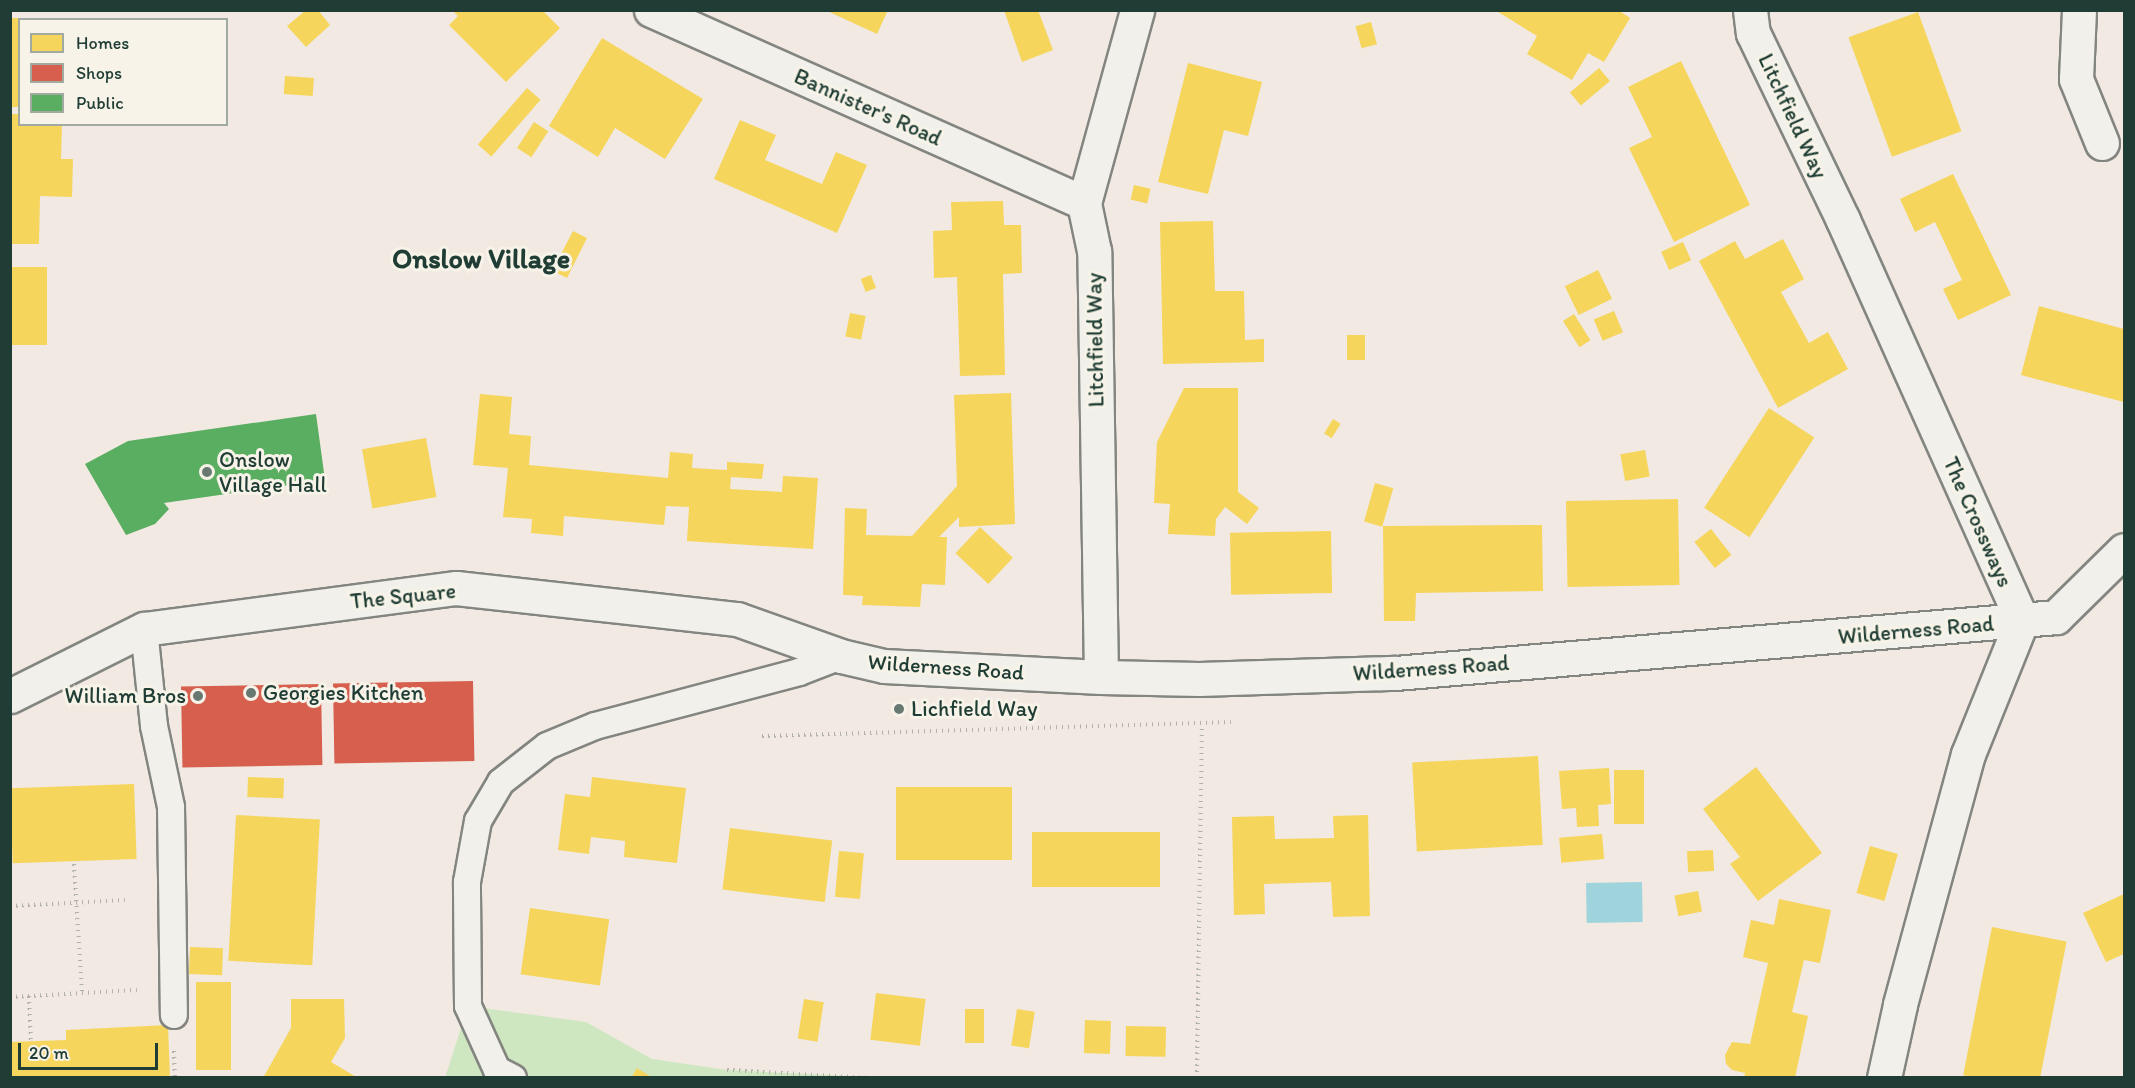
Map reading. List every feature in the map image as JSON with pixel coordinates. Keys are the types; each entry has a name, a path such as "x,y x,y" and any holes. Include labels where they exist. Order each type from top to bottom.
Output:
{"street":[{"name":"Bannister's Road","path":"651,10 1084,203"},
{"name":"Litchfield Way","path":"1101,677 1094,251 1084,203 1137,10"},
{"name":"Litchfield Way","path":"1750,10 1753,33 1843,220"},
{"path":"2079,10 2076,79 2102,142"},
{"name":"The Crossways","path":"1843,220 2022,620"},
{"name":"Wilderness Road","path":"841,656 884,666 1101,677 1199,679 1395,673 2056,617 2124,550"},
{"name":"The Square","path":"10,696 144,629 456,588 737,619 841,656"},
{"path":"1884,1077 1900,1005 1968,754 2022,620"}],"lane":[{"path":"144,629 154,726 171,807 174,1015"},
{"path":"513,1077 497,1070 468,1006 468,882 478,821 501,782 547,746 595,726 799,672 841,656"}],"path":[{"path":"1197,1077 1202,725 1199,679"},
{"path":"74,864 82,992"},
{"path":"10,906 125,900"},
{"path":"10,997 173,988"},
{"path":"28,996 31,1041"},
{"path":"727,1070 868,1077"}],"green space":[{"path":"468,1006 586,1022 652,1059 727,1070 868,1077 445,1078"}],"water":[{"path":"1642,882 1643,922 1587,923 1586,883"}],"building: Homes":[{"path":"306,10 318,10 330,25 306,47 287,26"},
{"path":"452,10 542,10 560,28 506,82 449,25 458,16"},
{"path":"825,10 888,10 877,34"},
{"path":"1004,10 1038,10 1053,50 1022,62"},
{"path":"1495,10 1618,10 1630,18 1604,62 1588,53 1572,80 1527,54 1537,36"},
{"path":"1918,12 1961,131 1892,157 1848,37"},
{"path":"10,18 18,18 18,107 10,107"},
{"path":"1371,22 1377,44 1361,48 1356,26"},
{"path":"602,38 703,99 665,159 615,128 598,157 549,126"},
{"path":"1681,61 1750,205 1674,242 1629,148 1652,137 1628,87"},
{"path":"1188,63 1262,82 1248,136 1224,130 1208,194 1158,182"},
{"path":"1599,68 1610,81 1581,105 1570,92"},
{"path":"285,76 314,78 313,96 284,94"},
{"path":"527,88 541,100 491,156 478,145"},
{"path":"10,114 18,114 18,126 62,126 61,159 73,159 72,197 40,196 39,244 10,244"},
{"path":"740,120 776,135 765,160 822,184 836,152 867,165 837,233 714,179"},
{"path":"534,122 548,131 531,157 517,148"},
{"path":"1953,174 2011,295 1958,320 1943,289 1962,280 1935,222 1915,232 1900,199"},
{"path":"1134,185 1151,189 1147,203 1131,200"},
{"path":"1003,201 1004,225 1021,225 1022,273 1003,274 1005,375 960,376 957,277 934,278 933,231 952,230 951,202"},
{"path":"1213,221 1215,291 1244,291 1245,340 1264,339 1264,362 1163,364 1160,222"},
{"path":"573,231 587,238 567,278 547,268 553,255 559,258"},
{"path":"1783,239 1804,279 1781,292 1809,343 1828,332 1848,369 1778,408 1699,261 1735,241 1745,259"},
{"path":"1683,242 1691,260 1669,270 1661,252"},
{"path":"10,267 47,267 47,345 10,345"},
{"path":"1598,270 1612,299 1579,315 1565,286"},
{"path":"871,275 876,288 866,292 861,279"},
{"path":"2039,306 2124,329 2124,402 2021,375"},
{"path":"1614,311 1623,332 1603,341 1594,320"},
{"path":"850,313 866,316 861,340 845,337"},
{"path":"1574,314 1590,340 1579,347 1563,321"},
{"path":"1347,335 1365,335 1365,360 1347,360"},
{"path":"1184,388 1238,388 1238,492 1259,508 1247,524 1225,507 1216,519 1215,536 1168,534 1170,504 1154,503 1157,442"},
{"path":"1011,393 1015,524 959,527 959,517 939,537 947,537 945,585 922,584 920,607 862,605 863,596 843,595 845,508 867,509 866,535 912,536 957,486 954,395"},
{"path":"480,394 512,397 509,434 531,436 529,465 668,478 670,452 693,454 692,468 727,470 727,462 764,464 762,479 731,477 730,489 782,492 783,476 818,478 813,549 687,541 689,507 666,506 664,525 564,516 563,536 531,533 532,519 503,517 508,468 473,465"},
{"path":"1769,408 1814,437 1749,537 1704,508"},
{"path":"1333,419 1341,424 1332,438 1324,433"},
{"path":"426,438 436,497 372,508 362,449"},
{"path":"1645,450 1650,477 1625,481 1620,454"},
{"path":"1375,483 1393,488 1382,527 1364,521"},
{"path":"1678,499 1680,585 1568,587 1566,501"},
{"path":"1542,525 1543,591 1416,593 1415,621 1384,621 1383,526"},
{"path":"980,527 1013,558 988,584 955,553"},
{"path":"1711,529 1731,555 1715,568 1694,542"},
{"path":"1331,531 1332,593 1231,595 1230,533"},
{"path":"1538,756 1543,845 1417,851 1412,763"},
{"path":"1756,767 1822,853 1758,901 1730,864 1740,857 1703,809"},
{"path":"1609,768 1611,804 1598,805 1599,826 1577,827 1576,808 1562,809 1559,771"},
{"path":"1614,770 1644,770 1644,824 1614,824"},
{"path":"248,777 284,778 283,798 247,797"},
{"path":"592,777 686,788 677,863 624,857 625,841 591,837 589,854 558,850 565,794 590,797"},
{"path":"134,784 137,859 13,863 10,788"},
{"path":"896,787 1012,787 1012,860 896,860"},
{"path":"236,815 320,819 312,965 228,961"},
{"path":"1368,815 1370,916 1333,917 1331,882 1264,884 1265,914 1234,915 1232,817 1274,816 1275,839 1334,838 1333,816"},
{"path":"730,828 832,841 825,902 722,890"},
{"path":"1032,832 1160,832 1160,887 1032,887"},
{"path":"1602,834 1604,859 1561,863 1559,838"},
{"path":"1870,846 1898,854 1884,901 1856,893"},
{"path":"1713,850 1714,871 1688,872 1687,851"},
{"path":"839,851 864,853 860,899 835,897"},
{"path":"1698,891 1702,912 1678,916 1674,896"},
{"path":"2124,894 2124,954 2106,962 2083,913"},
{"path":"1779,899 1831,910 1820,963 1804,960 1792,1012 1808,1016 1795,1078 1744,1078 1745,1073 1732,1070 1726,1064 1725,1055 1732,1042 1750,1044 1768,963 1743,957 1751,920 1774,925"},
{"path":"530,908 609,919 600,985 521,974"},
{"path":"1992,927 2067,942 2040,1078 1977,1078 1963,1075"},
{"path":"190,947 223,948 222,975 189,974"},
{"path":"196,982 231,982 231,1070 196,1070"},
{"path":"876,993 926,999 920,1046 870,1040"},
{"path":"291,999 344,999 345,1038 331,1062 358,1078 263,1078 291,1028"},
{"path":"804,999 824,1002 817,1042 798,1039"},
{"path":"965,1009 984,1009 984,1043 965,1043"},
{"path":"1017,1009 1035,1012 1029,1048 1011,1046"},
{"path":"1085,1020 1111,1021 1110,1054 1084,1053"},
{"path":"168,1025 170,1078 10,1078 10,1042 66,1040 66,1030"},
{"path":"1126,1026 1166,1027 1165,1057 1125,1056"},
{"path":"637,1068 653,1078 631,1078"}],"building: Shops":[{"path":"473,681 474,761 334,763 333,683"},
{"path":"321,684 322,765 182,767 181,686"}],"building: Public":[{"name":"Onslow Village Hall","path":"316,414 325,480 164,503 169,509 155,524 126,535 85,464 128,441"}],"place":[{"name":"Onslow Village Hall","path":"207,472"},
{"name":"Georgies Kitchen","path":"251,693"},
{"name":"William Bros","path":"198,696"},
{"name":"Lichfield Way","path":"899,709"}],"district":[{"name":"Onslow Village","path":"481,258"}]}
